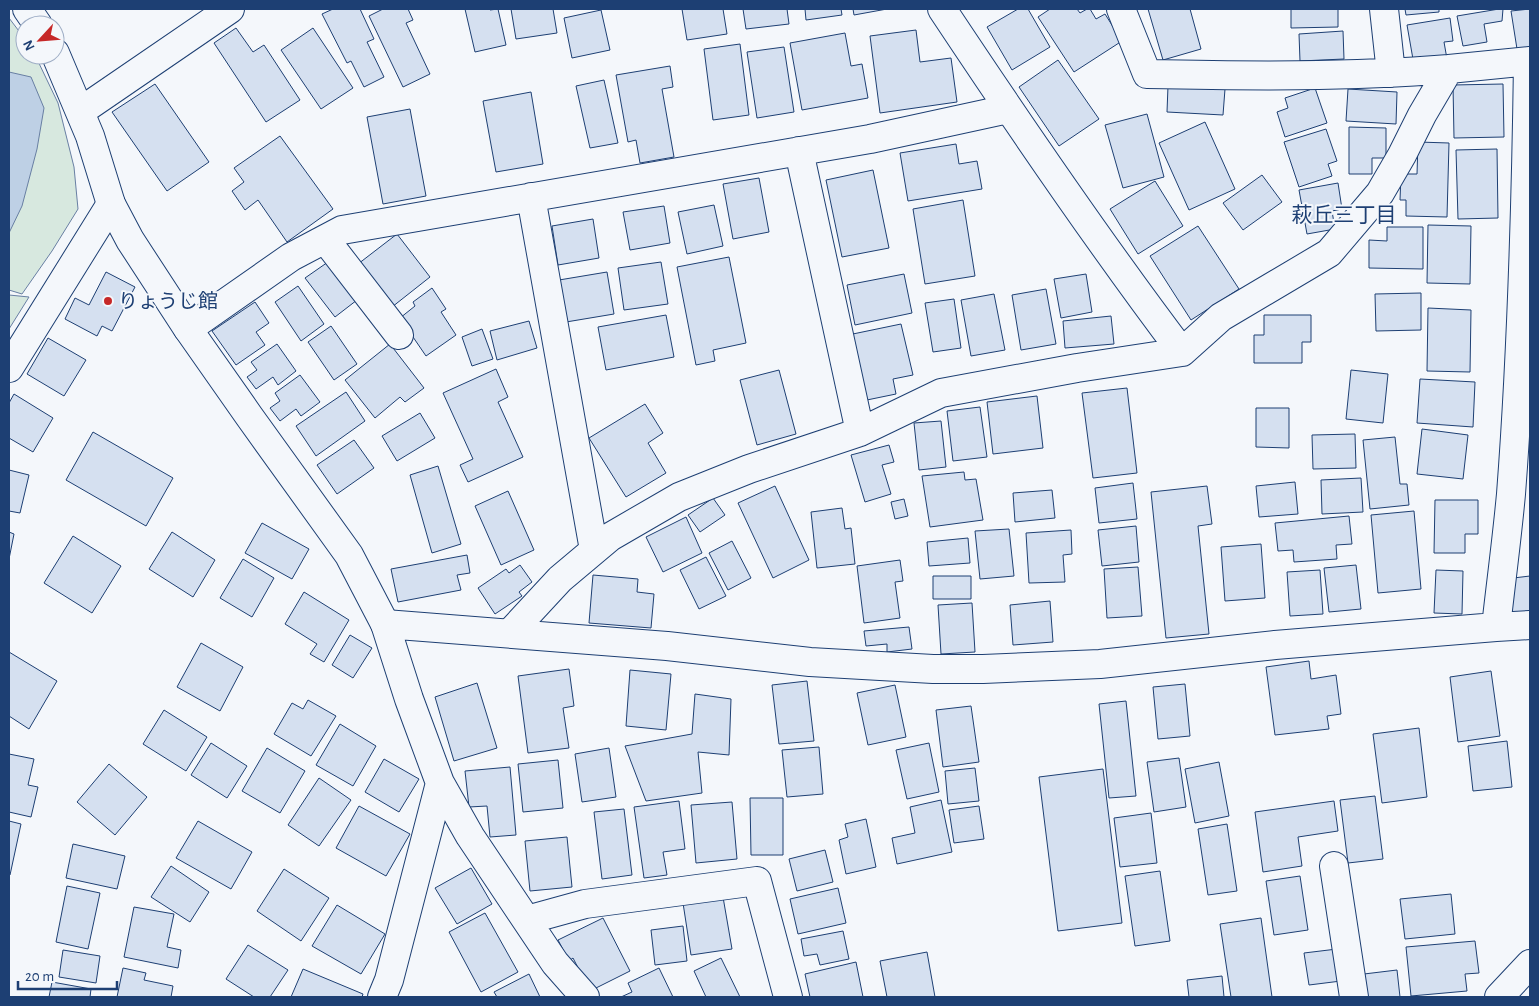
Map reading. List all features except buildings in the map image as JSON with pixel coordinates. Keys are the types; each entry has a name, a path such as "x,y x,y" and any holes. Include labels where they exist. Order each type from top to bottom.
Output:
{"street":[{"path":"81,111 230,9"},
{"path":"942,9 1008,109 1136,291 1182,352"},
{"path":"1121,9 1147,74 1253,76 1391,74 1529,61 1526,224 1519,377 1511,497 1496,626"},
{"path":"1384,9 1391,74"},
{"path":"60,65 81,111 111,204 130,240 188,329 349,554 385,624 409,699 440,783 470,836 555,962 585,997"},
{"path":"510,633 560,578 610,537 679,497 749,469 860,432 941,392 1182,352 1221,317 1329,253 1380,193 1449,69"},
{"path":"188,329 291,257 342,230 870,139 1008,109"},
{"path":"799,151 860,432"},
{"path":"531,197 594,550"},
{"path":"9,368 111,204"},
{"path":"325,239 398,335"},
{"path":"385,624 667,646 810,662 933,669 1100,664 1275,645 1496,626 1530,625"},
{"path":"402,997 386,985 440,783"},
{"path":"1334,866 1354,997"},
{"path":"527,920 585,904 757,881 788,997"},
{"path":"1498,997 1530,964"}],"shaded area":[{"path":"9,18 15,26 15,65 40,65 58,103 74,167 78,209 22,294 9,290"},
{"path":"9,295 29,297 9,329"}],"water":[{"path":"9,72 31,77 44,108 37,149 22,206 9,233"}],"place":[{"name":"りょうじ館","path":"108,301"}],"district":[{"name":"萩丘三丁目","path":"1344,215"}]}
